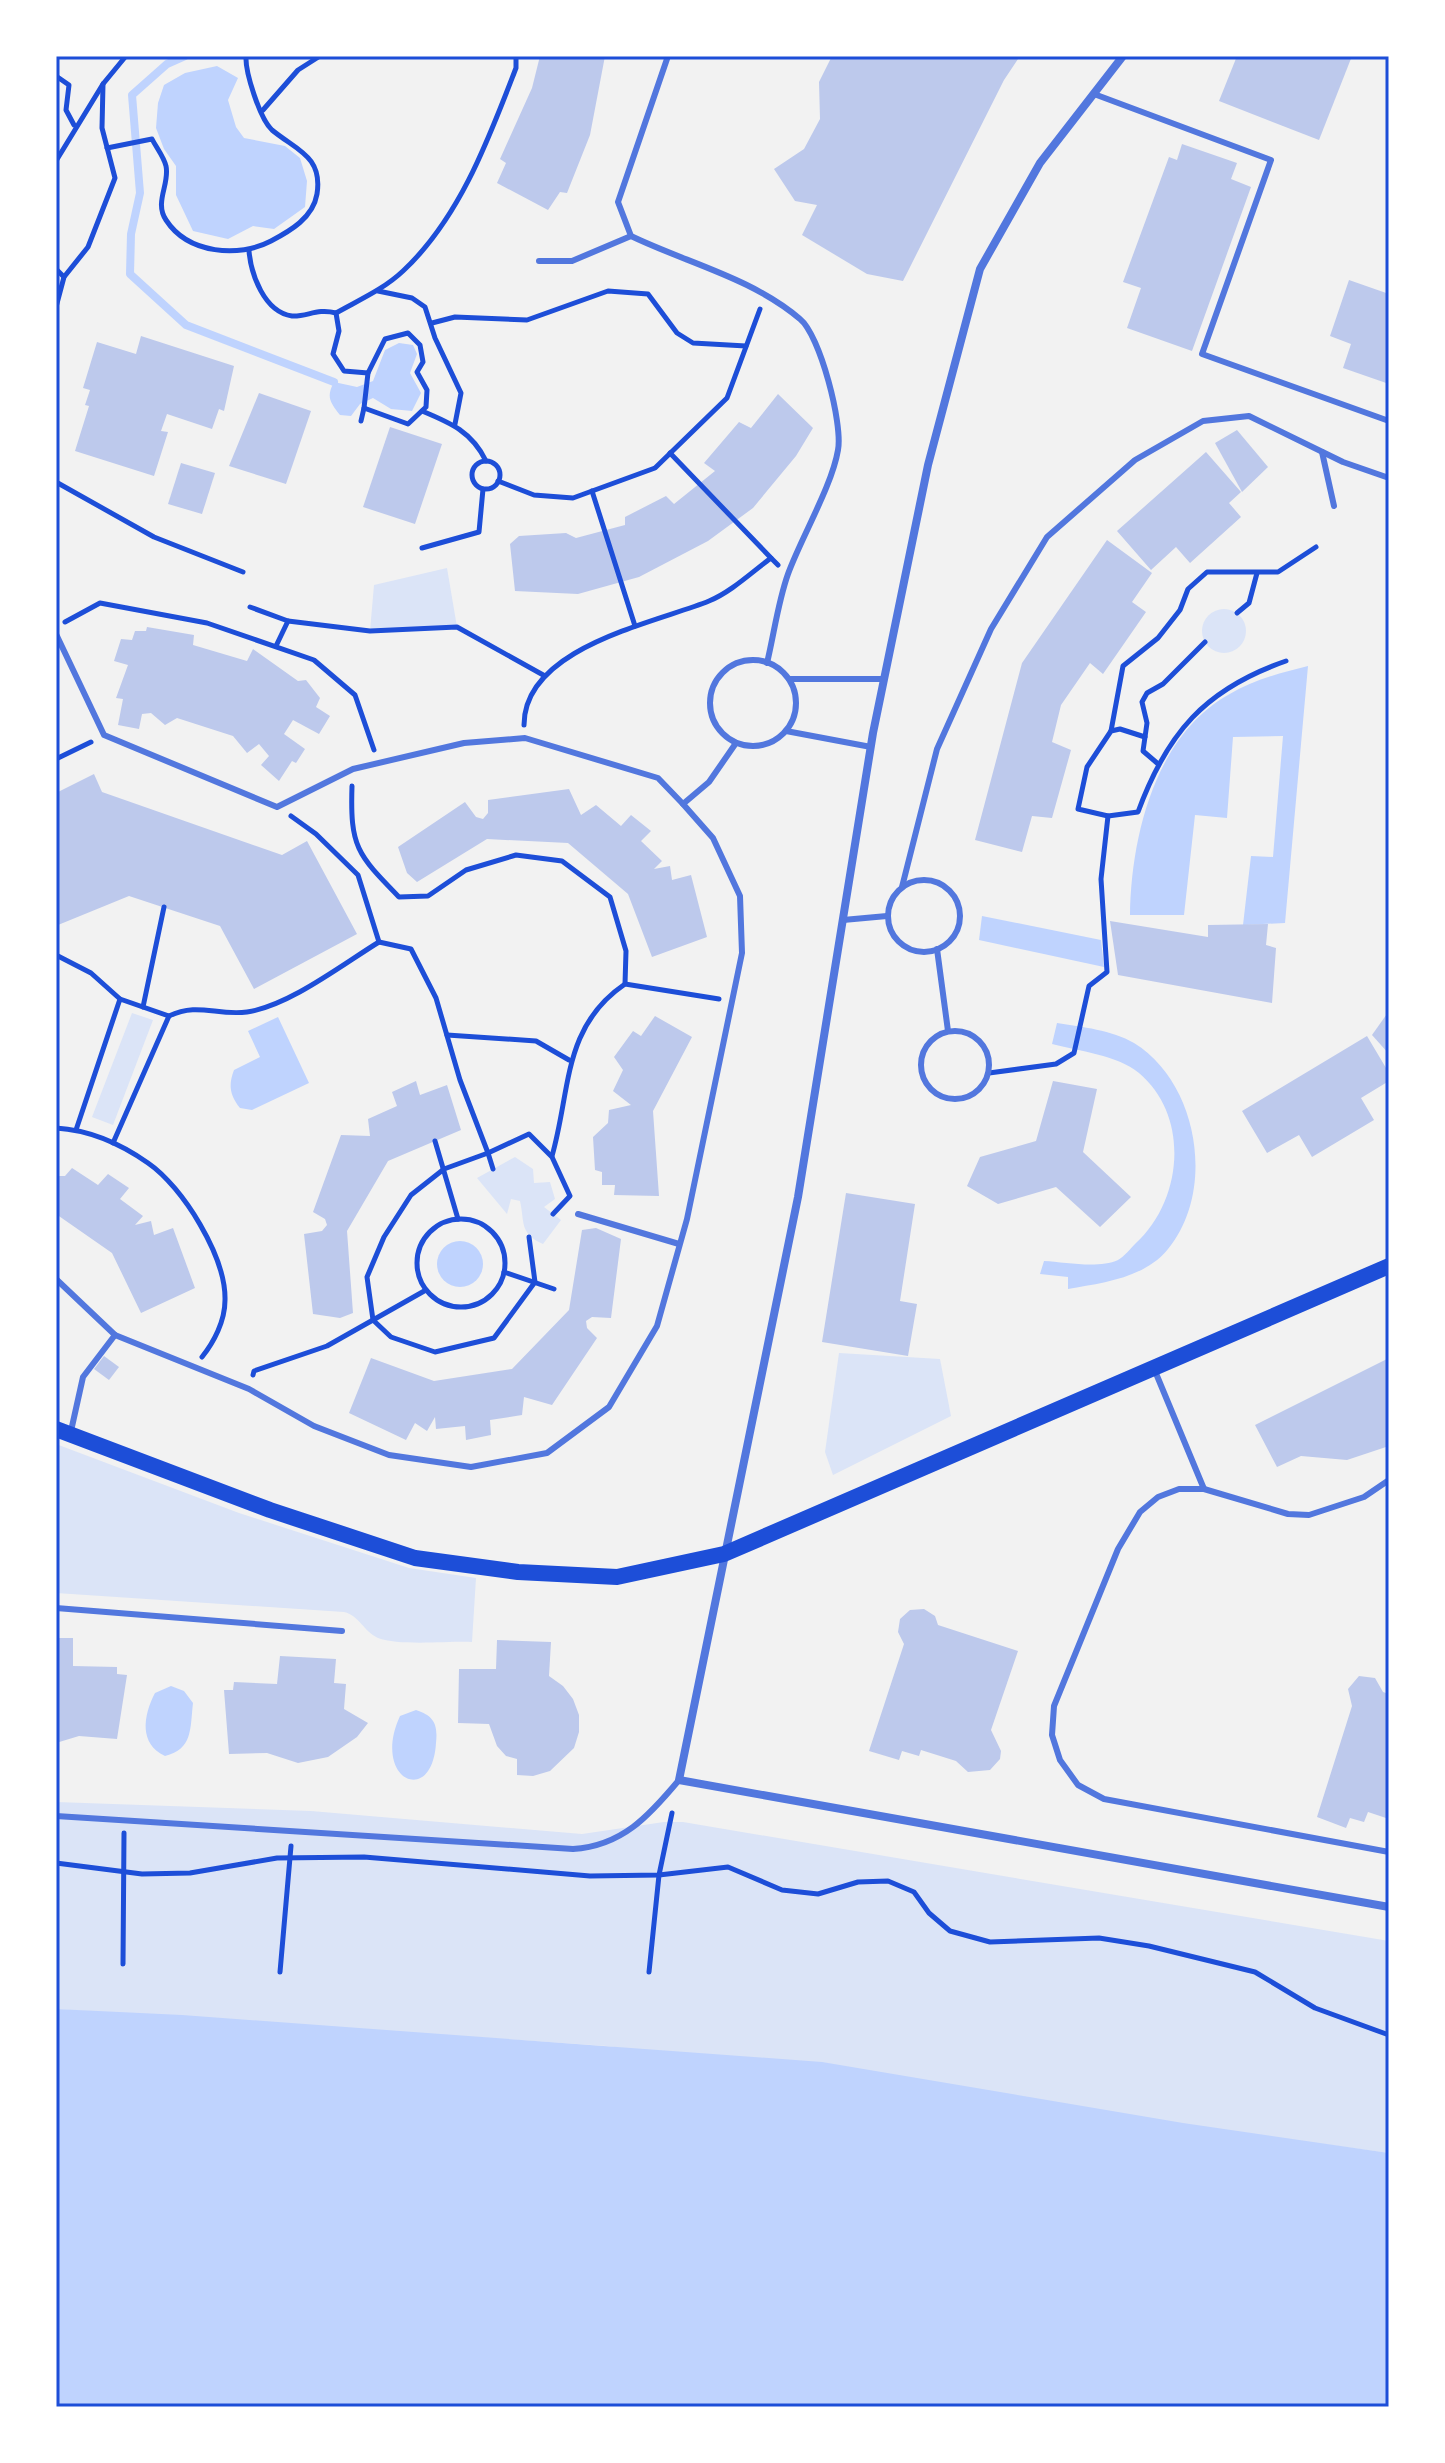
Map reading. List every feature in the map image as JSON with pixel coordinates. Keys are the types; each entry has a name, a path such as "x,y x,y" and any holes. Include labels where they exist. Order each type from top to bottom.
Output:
{"main road":[{"path":"63,1431 270,1510 415,1558 518,1572 617,1577 724,1554 1389,1266"}],"street":[{"path":"1123,56 1040,163 980,269 928,465 871,747 798,1197 679,1780 1389,1907"}],"lane":[{"path":"668,56 618,202 631,236 685,262 747,284 803,321 826,375 837,412 838,450 788,575 767,663"},
{"path":"1094,94 1271,160 1202,354 1389,421"},
{"path":"539,261 572,261 631,236"},
{"path":"902,887 937,749 991,629 1047,537 1135,460 1203,421 1249,416 1322,452 1389,478"},
{"path":"1322,452 1334,506"},
{"path":"56,634 104,735 277,807 353,769 464,743 525,738 658,778 713,838 740,896 742,953 679,1244 657,1326 609,1407 547,1453 471,1467 389,1455 314,1426 249,1389 115,1335 56,1279"},
{"path":"789,679 796,705 786,731 763,745 736,743 715,724 711,710 716,681 739,663 767,663 789,679 884,679"},
{"path":"786,731 871,747"},
{"path":"683,804 709,782 736,743"},
{"path":"925,880 947,889 955,898 959,922 947,943 925,952 902,945 895,937 887,916 894,895 902,887 925,880"},
{"path":"843,920 887,916"},
{"path":"937,949 948,1031"},
{"path":"960,1030 980,1041 987,1050 989,1073 984,1084 966,1098 944,1097 926,1084 921,1062 929,1042 948,1031 960,1030"},
{"path":"578,1214 679,1244"},
{"path":"63,1431 83,1377 115,1335"},
{"path":"1154,1368 1204,1489"},
{"path":"1389,1480 1364,1497 1309,1515 1288,1514 1204,1489 1179,1489 1158,1497 1140,1512 1128,1530 1054,1706 1052,1735 1060,1760 1078,1785 1104,1799 1389,1852"},
{"path":"56,1608 342,1631"},
{"path":"56,1816 292,1829 542,1848 590,1848 628,1833 679,1780"}],"path":[{"path":"56,161 103,84 126,56"},
{"path":"107,148 152,139 167,168 160,196 165,219 190,243 249,251 291,230 306,216 317,196 316,167 305,151 270,129 250,87 246,56"},
{"path":"263,110 298,70 320,56"},
{"path":"249,251 251,274 280,311 294,316 320,309 336,313 378,291 404,271 443,223 487,142 516,68 516,56"},
{"path":"56,76 69,85 66,110 75,126"},
{"path":"56,307 64,277 88,247 115,178 102,128 103,84"},
{"path":"56,269 64,277"},
{"path":"378,291 412,298 425,307 435,338 461,393 455,424"},
{"path":"432,323 455,317 527,320 608,291 630,292 648,294 677,333 693,343 746,346"},
{"path":"498,481 534,495 573,498 655,468 727,398 765,295"},
{"path":"336,313 339,331 333,354 344,371 368,373"},
{"path":"361,421 368,373 385,339 408,333 420,345 423,362 417,372 427,390 426,407 408,424 364,408"},
{"path":"422,411 455,424 467,433 486,461 497,468 498,481 492,488 483,489"},
{"path":"670,453 788,575"},
{"path":"422,548 479,532 483,489 471,476 474,467 486,461"},
{"path":"56,482 154,537 243,572"},
{"path":"592,491 635,626"},
{"path":"1286,661 1251,673 1210,699 1178,732 1157,763 1138,812 1108,816 1078,809 1087,767 1111,731 1123,666 1158,638 1180,610 1188,589 1207,572 1278,572 1316,547"},
{"path":"525,738 524,714 545,676 590,642 713,599 771,558"},
{"path":"1237,613 1249,603 1257,573"},
{"path":"56,627 100,603 207,623 314,660 355,695 372,738 377,763"},
{"path":"250,607 288,621 370,631 457,627 545,676"},
{"path":"276,646 288,621"},
{"path":"1157,763 1143,751 1147,723 1142,702 1147,693 1163,684 1205,642"},
{"path":"1111,731 1120,729 1145,737"},
{"path":"56,759 104,735"},
{"path":"353,769 351,829 364,861 399,897 428,896 466,870 516,855 562,861 610,897 626,951 625,984"},
{"path":"277,807 316,834 358,875 379,942"},
{"path":"989,1073 1056,1064 1074,1053 1089,986 1107,972 1101,879 1108,816"},
{"path":"143,1007 164,907"},
{"path":"113,1143 169,1016 188,1007 227,1013 250,1011 290,996 379,942 411,949 436,998 493,1169"},
{"path":"56,955 91,973 120,999 169,1016"},
{"path":"552,1157 565,1110 569,1060 602,1000 625,984 733,1001"},
{"path":"76,1130 120,999"},
{"path":"447,1035 536,1041 569,1060"},
{"path":"56,1128 76,1130 113,1143 150,1164 188,1207 210,1241 225,1301 215,1338 193,1367"},
{"path":"529,1237 535,1282 494,1338 435,1352 391,1337 373,1320 367,1277 384,1237 411,1195 444,1169 529,1134 552,1157 570,1196 553,1214"},
{"path":"435,1141 458,1219"},
{"path":"458,1219 484,1225 494,1234 505,1258 504,1272 490,1296 478,1304 449,1306 426,1290 417,1264 424,1239 433,1228 458,1219"},
{"path":"504,1272 554,1289"},
{"path":"249,1389 254,1371 327,1346 426,1290"},
{"path":"649,1972 659,1875 679,1780"},
{"path":"123,1964 124,1820"},
{"path":"280,1972 292,1829"},
{"path":"56,1863 123,1872 190,1873 290,1857 410,1860 548,1875 659,1875 728,1867 782,1890 818,1894 858,1882 888,1881 914,1892 929,1913 950,1931 990,1942 1099,1938 1149,1946 1255,1972 1315,2008 1389,2035"}],"shaded area":[{"path":"447,568 457,627 370,631 374,585"},
{"path":"1224,609 1239,616 1246,631 1239,646 1224,653 1209,646 1202,631 1209,616"},
{"path":"132,1013 153,1020 113,1125 92,1117"},
{"path":"515,1157 533,1169 534,1183 550,1182 555,1199 544,1207 561,1220 543,1244 526,1231 520,1201 511,1199 507,1214 477,1178"},
{"path":"839,1353 940,1359 951,1416 833,1475 825,1452"},
{"path":"56,1444 239,1513 409,1568 476,1578 472,1642 410,1643 378,1638 344,1612 56,1593"},
{"path":"56,1802 311,1811 582,1834 683,1822 1389,1941 1389,2153 607,2046 56,2009"}],"water":[{"path":"217,66 238,78 228,100 236,127 244,138 285,146 300,158 307,181 305,207 274,229 253,226 228,239 193,231 176,195 176,166 164,149 156,128 158,103 164,85 185,73"},
{"path":"399,343 413,345 417,354 410,373 421,393 412,411 391,409 373,398 360,404 351,416 340,415 330,399 334,382 357,387 373,381 385,350"},
{"path":"1308,666 1285,923 1243,925 1251,856 1273,857 1283,736 1233,737 1227,818 1195,815 1184,915 1130,915 1135,853 1142,822 1165,762 1182,736 1203,713 1237,690"},
{"path":"982,916 1101,940 1104,967 979,940"},
{"path":"278,1017 309,1083 252,1110 240,1108 231,1090 234,1070 260,1057 248,1031"},
{"path":"1057,1023 1116,1035 1134,1043 1156,1061 1173,1084 1186,1110 1193,1139 1195,1169 1192,1198 1183,1225 1158,1259 1122,1278 1068,1289 1068,1277 1040,1274 1044,1261 1101,1264 1123,1257 1151,1225 1163,1205 1171,1182 1174,1159 1173,1135 1167,1112 1156,1091 1139,1073 1120,1062 1052,1044"},
{"path":"460,1241 476,1248 483,1264 476,1280 460,1287 444,1280 437,1264 444,1248"},
{"path":"171,1686 184,1691 193,1703 185,1743 165,1756 147,1737 146,1720 155,1693"},
{"path":"416,1710 431,1718 436,1743 432,1763 425,1775 415,1780 406,1778 398,1769 393,1756 393,1738 400,1716"},
{"path":"56,2009 182,2015 822,2062 1183,2123 1389,2153 1389,2407 56,2407"}],"building":[{"path":"540,56 605,56 590,135 567,193 560,192 548,210 497,183 506,163 500,159 532,88"},
{"path":"832,56 1020,56 1004,80 903,281 867,274 802,235 817,205 795,201 774,169 804,149 820,119 819,82"},
{"path":"1237,56 1352,56 1319,140 1219,101"},
{"path":"1182,144 1237,163 1231,179 1251,187 1192,351 1127,328 1141,288 1123,282 1169,157 1177,160"},
{"path":"1349,280 1389,294 1389,384 1343,368 1351,344 1330,336"},
{"path":"141,336 234,366 224,411 219,409 212,429 167,414 161,431 168,432 154,476 75,451 89,406 85,405 90,390 83,388 97,342 136,354"},
{"path":"259,393 311,411 286,484 229,466"},
{"path":"778,394 813,428 796,456 753,508 708,541 639,577 578,594 515,591 510,544 519,536 566,533 576,538 625,525 625,517 666,496 674,504 715,471 704,463 739,422 751,428"},
{"path":"390,427 442,444 415,524 363,507"},
{"path":"1237,430 1268,467 1242,492 1215,443"},
{"path":"1206,452 1241,492 1229,503 1241,517 1190,563 1176,547 1151,570 1117,531"},
{"path":"181,463 215,473 202,514 168,504"},
{"path":"1107,540 1152,573 1132,602 1146,612 1103,674 1090,663 1061,705 1052,742 1071,750 1052,818 1032,816 1022,852 975,840 1022,663"},
{"path":"147,627 194,635 193,645 247,661 253,649 298,681 306,680 320,698 316,707 330,716 319,734 293,720 284,734 305,749 296,763 292,761 279,781 261,765 269,756 259,744 247,753 233,736 177,718 165,725 151,713 142,714 139,729 118,725 123,699 116,698 128,665 114,661 121,639 132,640 135,631 146,631"},
{"path":"94,774 102,792 282,855 307,841 357,934 254,989 220,926 129,896 58,925 56,793"},
{"path":"569,789 581,815 596,805 621,826 631,815 651,831 641,841 662,861 654,869 670,866 672,880 691,875 707,937 652,957 628,894 568,843 487,839 417,882 407,873 398,847 465,802 476,817 483,819 488,813 488,800"},
{"path":"1110,921 1208,937 1208,925 1268,924 1266,945 1276,948 1272,1003 1118,975"},
{"path":"1389,1011 1389,1054 1372,1035"},
{"path":"655,1016 692,1037 653,1111 659,1196 614,1195 615,1185 602,1185 602,1172 595,1170 593,1137 608,1123 609,1110 631,1105 613,1091 623,1070 614,1057 633,1031 641,1036"},
{"path":"1367,1036 1389,1073 1389,1081 1361,1098 1374,1120 1312,1157 1299,1135 1267,1153 1242,1111"},
{"path":"416,1081 420,1095 447,1085 461,1130 388,1161 347,1231 353,1313 340,1318 313,1314 304,1234 322,1231 327,1225 325,1219 313,1212 341,1135 370,1136 368,1119 397,1106 392,1092"},
{"path":"1053,1081 1097,1089 1083,1152 1131,1197 1100,1227 1056,1187 998,1204 967,1186 980,1157 1036,1141"},
{"path":"72,1168 98,1185 108,1174 129,1188 120,1199 143,1216 135,1225 151,1221 154,1235 173,1228 195,1288 141,1313 112,1253 56,1214 56,1176 65,1176"},
{"path":"846,1193 915,1204 900,1301 917,1304 908,1356 822,1342"},
{"path":"596,1228 621,1239 611,1318 592,1317 586,1321 587,1328 597,1338 552,1405 524,1397 522,1415 490,1420 491,1435 466,1440 465,1426 436,1429 435,1417 427,1431 415,1423 406,1440 349,1413 371,1358 434,1381 512,1369 569,1310 582,1230"},
{"path":"104,1356 119,1367 109,1380 94,1369"},
{"path":"1389,1358 1389,1446 1347,1460 1301,1456 1277,1467 1255,1425"},
{"path":"924,1609 935,1616 938,1625 1018,1651 991,1730 1001,1751 1000,1759 990,1770 968,1772 956,1761 921,1750 919,1756 902,1751 899,1760 869,1751 904,1644 898,1632 900,1619 910,1610"},
{"path":"56,1638 73,1638 73,1666 117,1667 117,1674 127,1675 117,1739 79,1736 56,1743"},
{"path":"497,1640 551,1642 549,1676 563,1686 573,1699 579,1715 579,1732 574,1748 550,1771 533,1776 517,1775 517,1759 506,1756 497,1746 489,1724 458,1723 459,1669 496,1669"},
{"path":"280,1656 336,1659 334,1683 346,1684 344,1709 368,1723 357,1737 328,1757 298,1763 267,1753 229,1754 224,1690 233,1690 234,1682 277,1684"},
{"path":"1359,1676 1375,1678 1383,1692 1389,1694 1389,1819 1368,1812 1364,1822 1350,1818 1346,1828 1317,1817 1352,1706 1348,1689"}],"waterway":[{"path":"185,56 167,64 132,95 140,193 131,234 130,274 186,325 334,382"}]}
